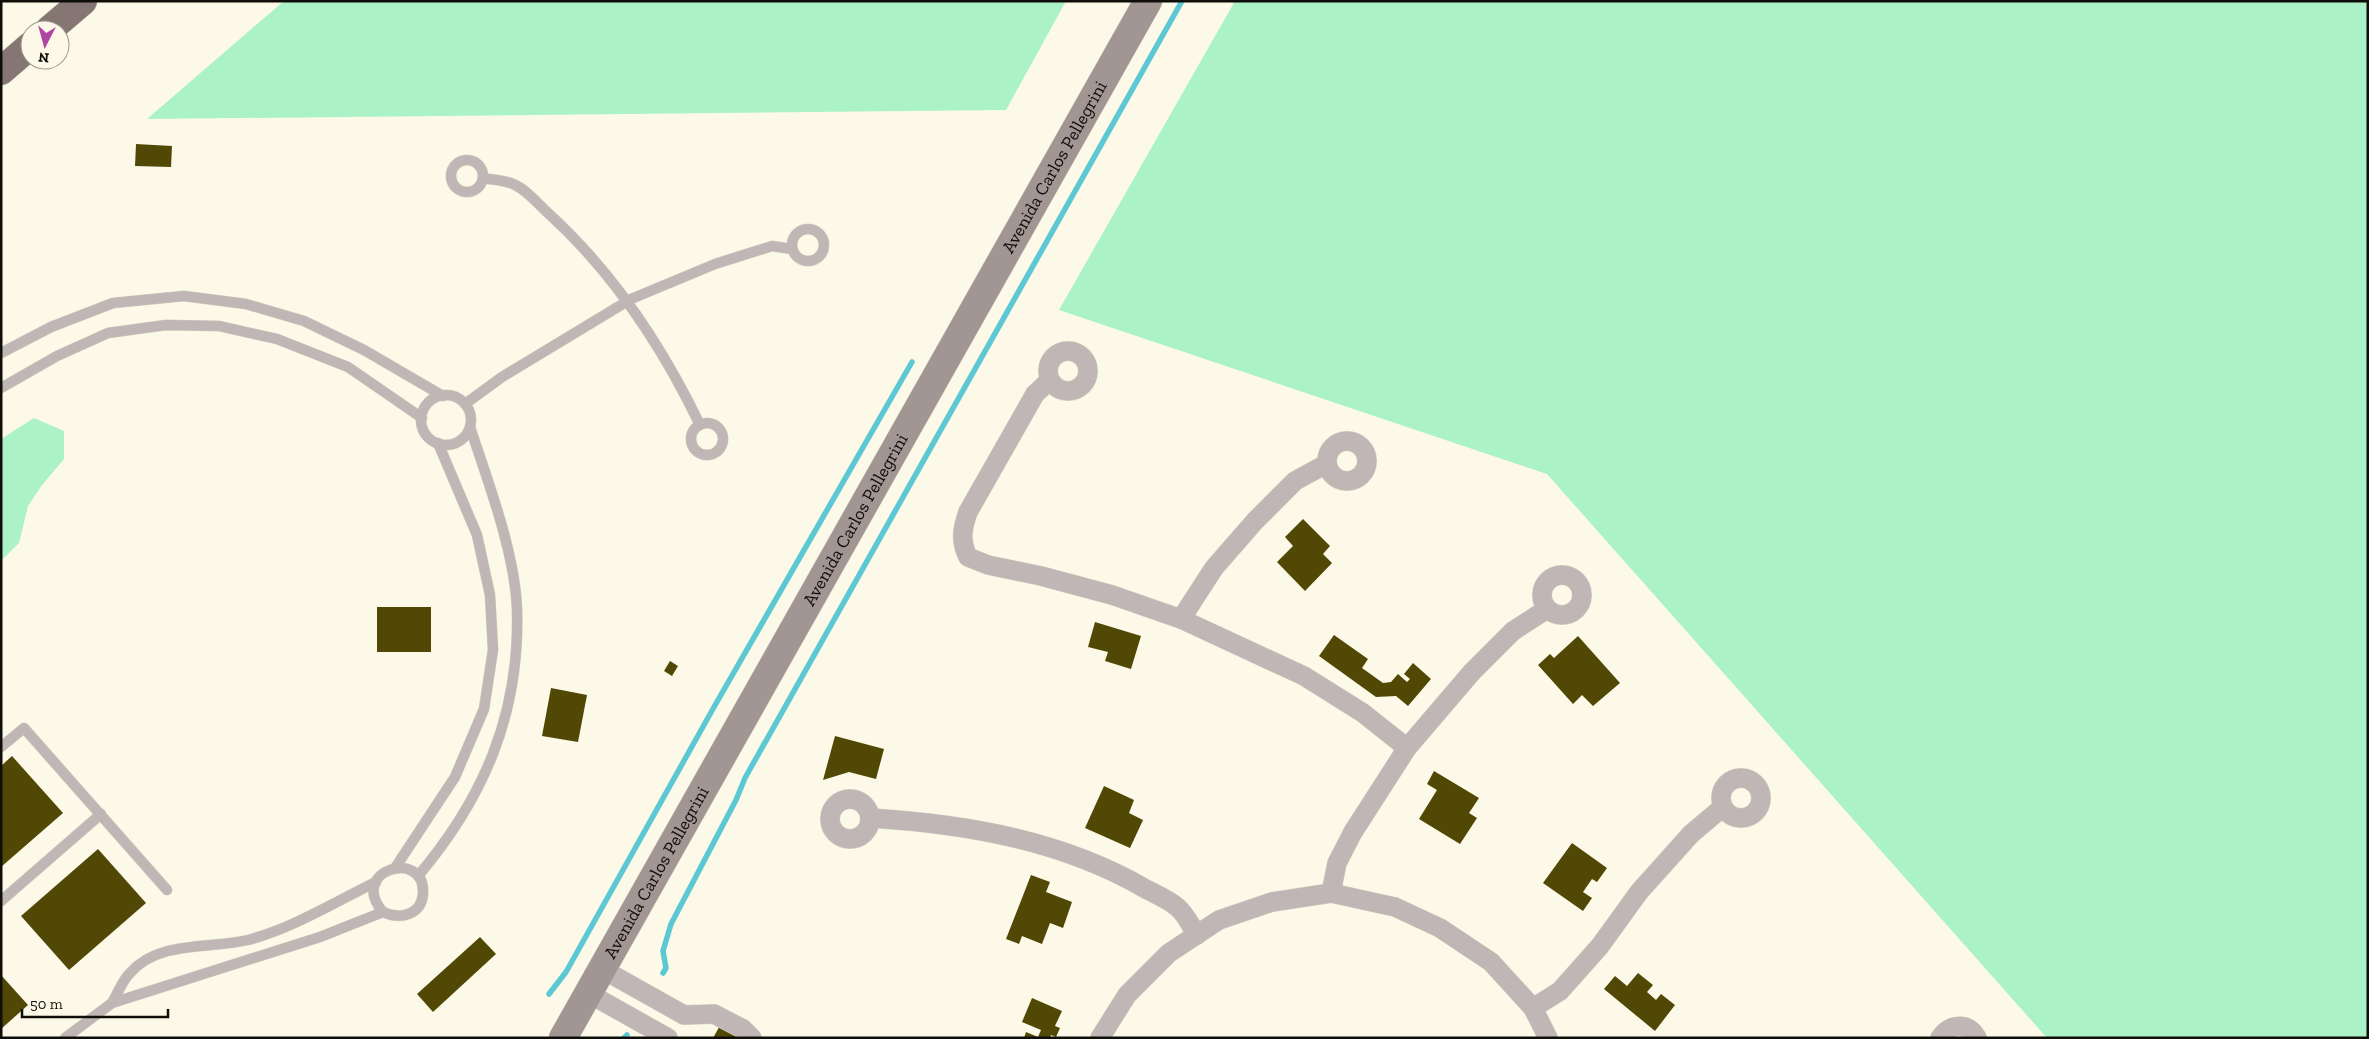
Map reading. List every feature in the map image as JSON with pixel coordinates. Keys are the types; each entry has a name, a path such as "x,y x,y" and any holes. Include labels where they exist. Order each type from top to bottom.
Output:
{"highway":[{"path":"61,20 83,1"},
{"path":"1,71 20,55"}],"main road":[{"name":"Avenida Carlos Pellegrini","path":"563,1038 1148,1"}],"street":[{"path":"1050,380 1035,394 968,512 962,530 962,545 968,557 988,565 1041,576 1112,595 1181,619 1304,676 1363,713 1407,748"},
{"path":"1181,619 1214,568 1256,521 1295,481 1326,464"},
{"path":"1331,893 1337,863 1353,832 1407,748 1472,672 1514,631 1547,608"},
{"path":"1533,1008 1560,991 1600,946 1639,892 1691,834 1723,807"},
{"path":"871,818 923,822 978,830 1048,846 1117,872 1178,907 1197,935"},
{"path":"1100,1038 1127,995 1169,953 1220,920 1272,902 1331,893 1395,907 1440,928 1491,962 1533,1008 1548,1038"},
{"path":"602,969 684,1015 714,1014 743,1028 752,1038"},
{"path":"588,993 669,1038 684,1015"},
{"path":"1940,1038 1950,1028 1963,1026 1974,1033 1977,1038"}],"lane":[{"path":"483,178 514,184 530,196 566,229 599,266 679,380 700,425"},
{"path":"465,404 502,377 626,302 715,264 772,246 792,249"},
{"path":"1,353 52,327 114,303 184,296 246,304 304,321 364,350 443,396"},
{"path":"1,388 57,356 108,333 166,326 219,326 277,339 348,367 422,418"},
{"path":"395,868 455,777 484,709 493,650 490,595 477,535 438,444 426,434 422,418 428,403 443,396 452,396 465,404 469,411 470,427 507,546 517,609 515,670 500,738 476,795 442,847 418,876"},
{"path":"438,444 454,444 461,440 470,427"},
{"path":"1,747 24,728 167,890"},
{"path":"1,901 101,814"},
{"path":"65,1038 112,1003 320,936 383,912 398,917 406,916 419,906 424,891 418,876 404,868 388,870 376,882 294,922 247,940 205,944 156,954 130,973 112,1003"},
{"path":"376,882 375,898 383,912"}],"green space":[{"path":"284,1 1066,1 1006,110 147,119"},
{"path":"1235,1 2368,1 2368,1038 2047,1038 1547,474 1059,310"},
{"path":"34,418 64,431 64,459 42,485 28,506 19,543 1,561 1,439"}],"building":[{"path":"136,144 172,146 171,167 135,166"},
{"path":"1303,519 1330,546 1323,554 1332,563 1305,591 1277,562 1293,546 1285,537"},
{"path":"377,607 431,607 431,652 377,652"},
{"path":"1095,622 1141,636 1131,669 1105,661 1108,652 1088,647"},
{"path":"1334,635 1368,659 1362,668 1383,683 1391,682 1398,674 1407,682 1410,679 1404,674 1413,663 1431,679 1408,706 1396,696 1376,697 1319,656"},
{"path":"1578,636 1620,683 1593,706 1582,695 1573,704 1538,665 1550,654 1554,658"},
{"path":"670,661 678,666 672,676 664,671"},
{"path":"551,688 587,695 578,742 542,736"},
{"path":"835,736 884,749 876,779 849,772 823,780"},
{"path":"12,756 63,813 1,867 1,766"},
{"path":"1434,771 1479,798 1469,813 1477,818 1460,844 1419,819 1437,790 1427,784"},
{"path":"1104,786 1134,800 1129,813 1143,820 1130,848 1085,828"},
{"path":"1572,843 1607,868 1597,882 1592,879 1583,892 1592,898 1583,911 1543,883"},
{"path":"98,849 146,903 69,970 21,916"},
{"path":"1031,875 1050,882 1046,892 1072,902 1063,928 1050,923 1042,944 1022,936 1019,944 1006,939"},
{"path":"480,937 496,954 433,1012 417,994"},
{"path":"1638,973 1653,985 1647,992 1656,1000 1661,994 1675,1005 1655,1031 1604,989 1615,976 1627,986"},
{"path":"1,975 28,1005 1,1029"},
{"path":"1032,998 1062,1011 1055,1026 1060,1028 1056,1037 1051,1035 1050,1038 1024,1038 1026,1032 1038,1037 1041,1030 1022,1022"},
{"path":"727,1013 743,1022 735,1038 713,1038"}],"waterway":[{"path":"663,973 666,968 663,951 671,924 736,800 745,778 1182,1"},
{"path":"549,994 566,972 714,707 912,362"},
{"path":"624,1038 627,1035"}]}
